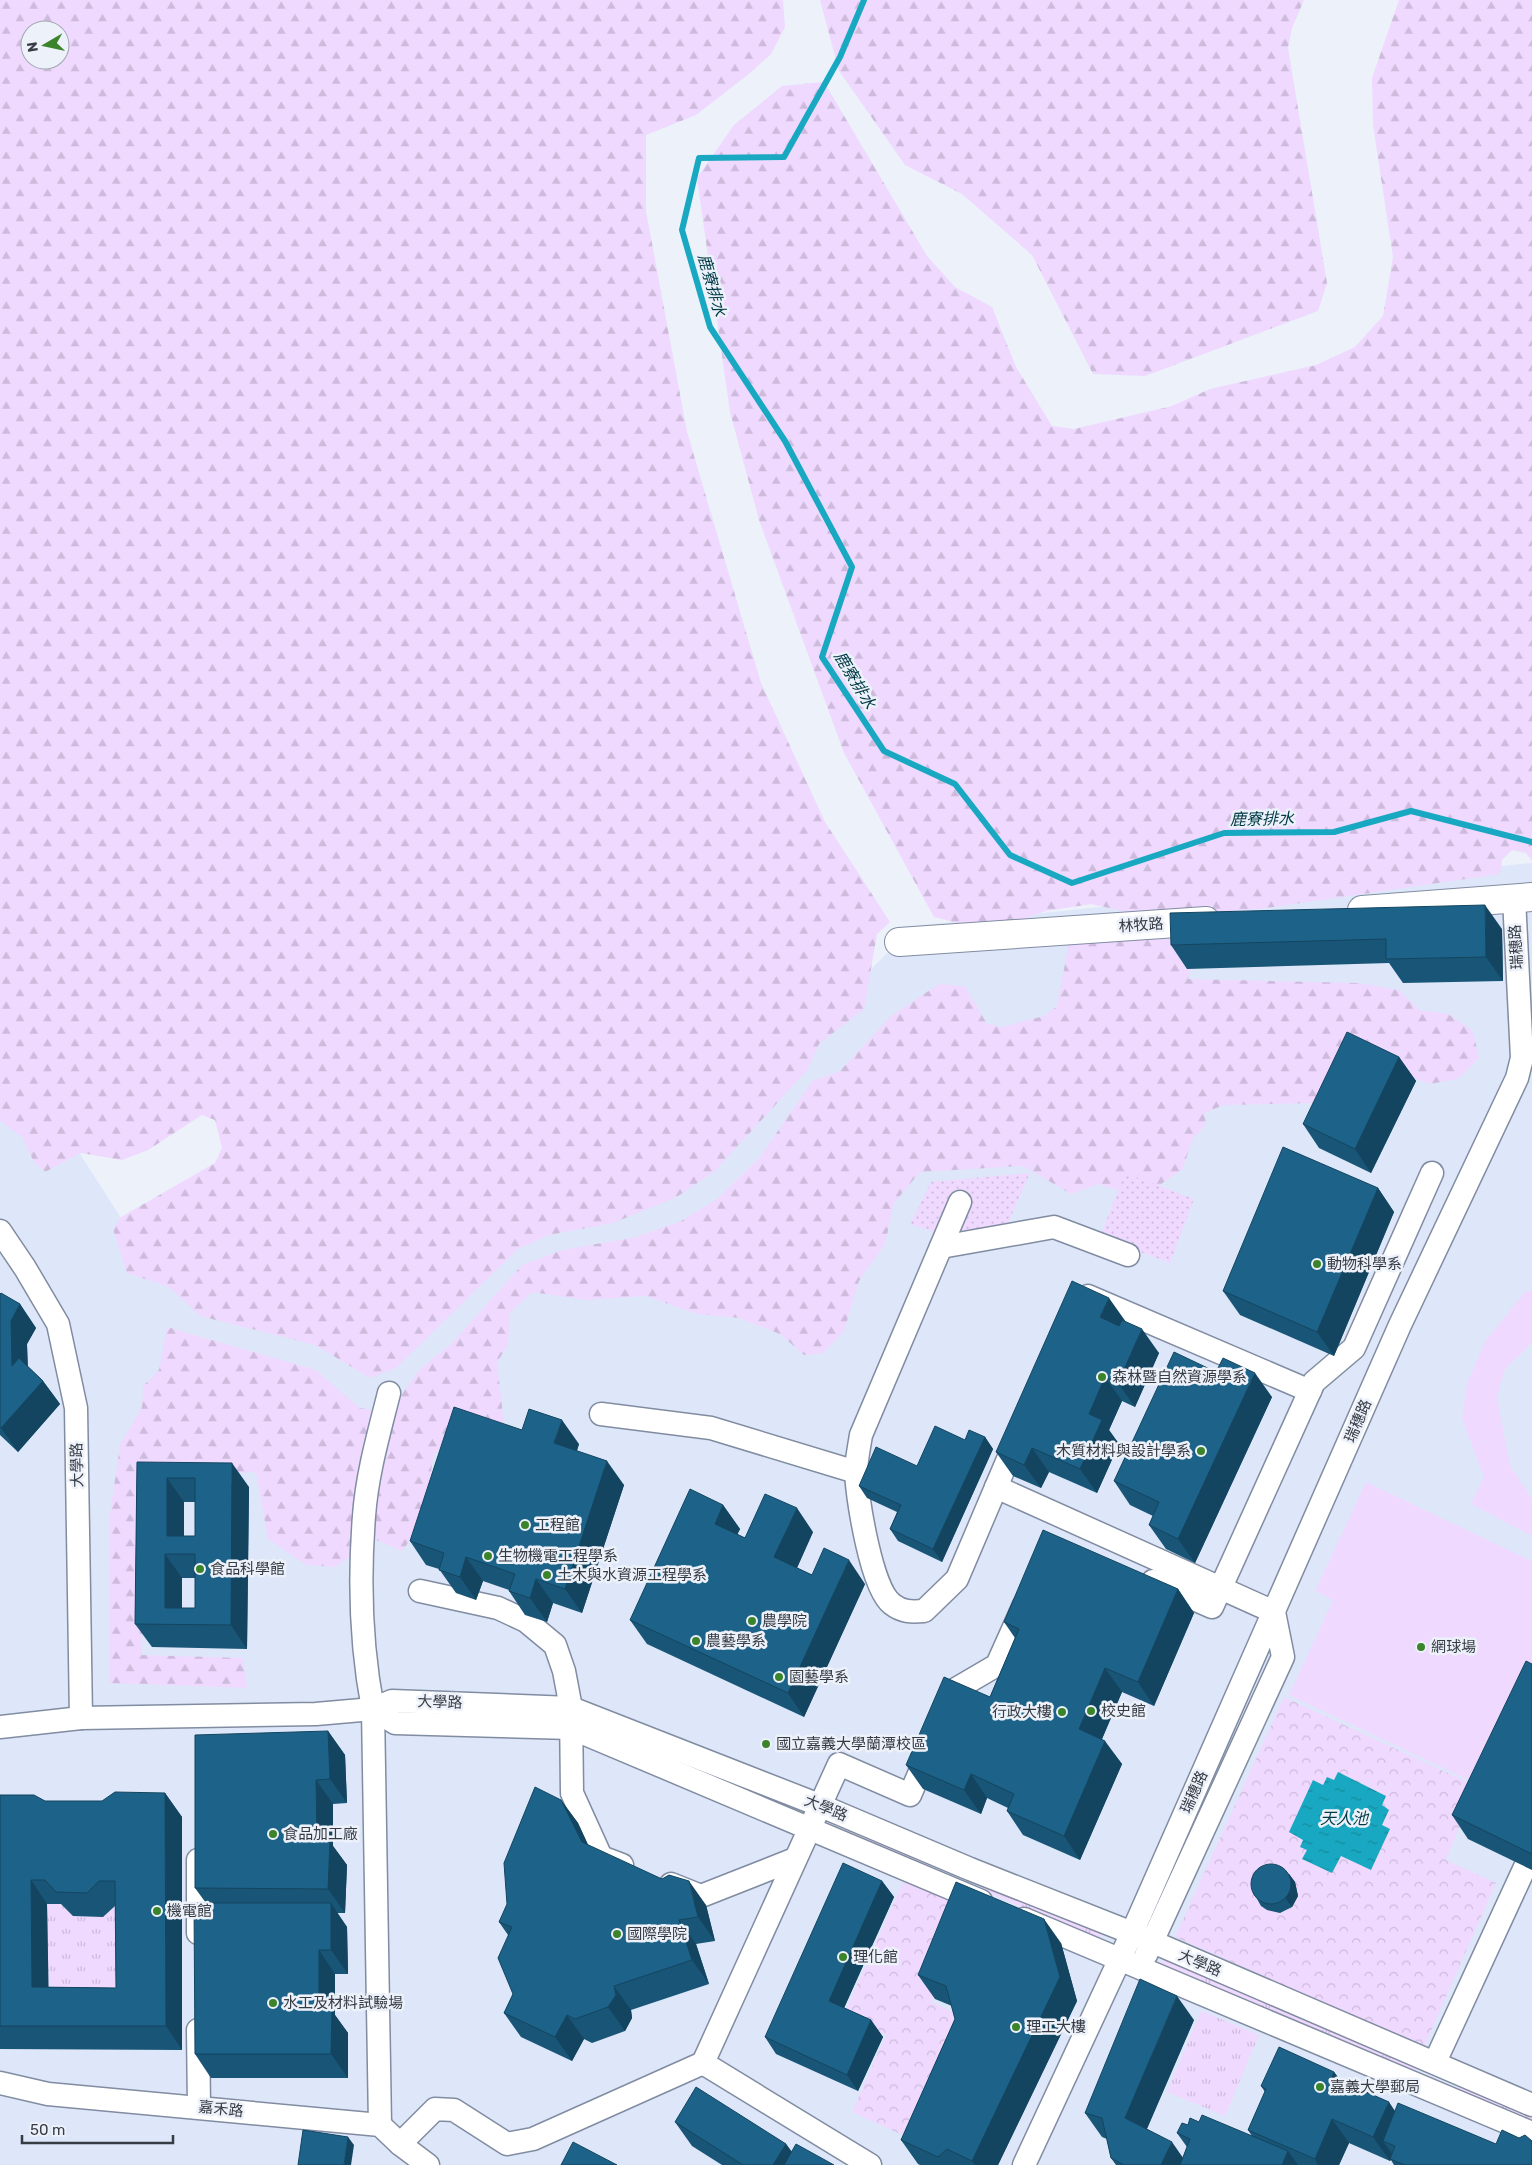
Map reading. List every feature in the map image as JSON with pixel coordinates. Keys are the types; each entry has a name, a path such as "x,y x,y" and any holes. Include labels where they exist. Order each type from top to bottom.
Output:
{"street":[{"path":"1337,912 1523,897"},
{"name":"瑞穗路","path":"1130,1964 1132,1933 1400,1325 1517,1078 1522,1058 1523,897"},
{"name":"林牧路","path":"899,942 1228,919"},
{"path":"1134,1572 1212,1607 1314,1382 1354,1348 1432,1173"},
{"path":"960,1202 861,1436 856,1472 864,1532 880,1592 891,1604 905,1612 924,1611 957,1578 1026,1416"},
{"path":"941,1247 1054,1227 1128,1255"},
{"name":"大學路","path":"0,1231 25,1268 58,1324 76,1408 81,1718"},
{"path":"1070,1310 1078,1292 1310,1391"},
{"path":"389,1393 370,1475 364,1516 362,1596 365,1666 373,1710 380,2124 400,2144 428,2165"},
{"path":"601,1414 711,1428 856,1472"},
{"path":"996,1487 1274,1612 1283,1656 1152,1942 1130,1964 1024,2165"},
{"path":"400,2144 435,2109 454,2110 507,2144 534,2139 703,2063 839,1764 910,1795 956,1690 997,1666 1032,1589"},
{"path":"420,1591 498,1608 526,1621 555,1645 564,1671 571,1718 572,1793 601,1857 701,1896 795,1859"},
{"name":"大學路","path":"0,1727 81,1718 197,1726 373,1710 392,1700 571,1718 820,1804 970,1869 1132,1933 1532,2105"},
{"path":"571,1718 809,1828 1532,2133"},
{"path":"198,1843 198,1950"},
{"path":"1435,2062 1525,1867"},
{"path":"198,2009 199,2106"},
{"path":"703,2063 870,2165"},
{"name":"嘉禾路","path":"0,2083 48,2094 199,2106 380,2124"}],"shaded area":[{"name":"國立嘉義大學蘭潭校區","path":"1532,863 1532,2165 0,2165 0,1029 146,1257 708,1129 915,926"}],"green space":[{"path":"0,0 783,0 785,27 771,54 696,115 646,135 646,211 687,432 761,683 825,822 890,922 877,934 864,1009 819,1044 808,1069 714,1172 675,1198 613,1223 549,1235 518,1249 396,1368 370,1378 315,1345 200,1316 169,1287 127,1273 113,1229 121,1217 215,1163 222,1148 215,1120 202,1115 148,1150 122,1160 81,1153 45,1172 34,1162 22,1137 0,1121"},
{"path":"820,0 1304,0 1292,28 1288,48 1327,283 1318,311 1145,376 1093,374 1032,255 962,194 905,165 839,71"},
{"path":"1399,0 1532,0 1532,861 1526,853 1512,850 1502,860 1500,874 1259,909 1146,916 1091,904 1046,911 989,931 934,917 844,753 759,520 730,412 697,178 734,125 782,86 824,82 927,256 955,287 992,307 1016,367 1052,426 1074,429 1172,406 1210,389 1316,365 1355,347 1383,316 1393,257 1373,125 1372,78"},
{"path":"1157,935 1183,943 1197,952 1188,979 1359,983 1399,990 1420,1010 1448,1014 1473,1031 1479,1058 1458,1079 1429,1084 1359,1057 1322,1103 1224,1105 1204,1113 1206,1124 1192,1140 1183,1169 1151,1191 1130,1194 1098,1184 1071,1194 1023,1166 920,1172 894,1203 885,1244 859,1281 844,1331 823,1353 804,1355 780,1334 739,1318 697,1314 646,1296 585,1300 532,1292 510,1313 508,1345 497,1362 504,1424 498,1431 460,1424 433,1456 425,1520 402,1551 374,1539 335,1567 306,1565 268,1539 256,1472 145,1478 142,1655 243,1658 247,1688 109,1683 110,1514 120,1445 142,1407 143,1386 159,1370 167,1327 316,1370 360,1408 388,1413 421,1368 451,1344 522,1265 562,1250 636,1237 681,1221 717,1199 760,1157 812,1081 839,1072 891,1016 939,984 965,986 987,1024 1002,1027 1044,1016 1057,1006 1070,937 1099,942"},
{"path":"1030,1173 1006,1228 954,1238 910,1224 931,1182"},
{"path":"1125,1173 1194,1199 1170,1263 1100,1237"},
{"path":"1532,1290 1532,1343 1505,1369 1497,1397 1510,1465 1532,1499 1532,1536 1471,1504 1484,1477 1462,1419 1467,1383 1486,1340 1525,1292"},
{"name":"網球場","path":"1366,1482 1532,1561 1532,1700 1490,1790 1289,1695 1333,1600 1315,1591"},
{"path":"1284,1697 1476,1786 1446,1860 1496,1883 1424,2047 1175,1937"},
{"path":"843,1824 933,1862 930,1869 840,1831"},
{"path":"910,1867 975,1894 931,2002 956,2013 965,2041 920,2143 852,2112 886,2035 843,2016"},
{"path":"987,1885 1102,1934 1099,1940 985,1891"},
{"path":"47,1904 61,1904 73,1916 103,1917 116,1905 133,2011 49,2011"},
{"path":"1163,1959 1417,2066 1414,2073 1160,1966"},
{"path":"1201,2011 1259,2035 1225,2116 1167,2092"},
{"path":"1460,2084 1532,2113 1532,2120 1457,2090"}],"water":[{"name":"天人池","path":"1338,1772 1386,1796 1382,1805 1389,1810 1382,1825 1390,1829 1371,1870 1341,1856 1332,1873 1302,1859 1307,1850 1300,1847 1303,1840 1289,1832 1313,1780 1323,1785 1327,1777 1334,1780"}],"building":[{"path":"1485,905 1486,957 1386,959 1386,939 1171,945 1170,913"},
{"path":"1347,1032 1399,1057 1355,1149 1303,1124"},
{"name":"動物科學系","path":"1283,1147 1378,1188 1317,1332 1223,1291"},
{"path":"1072,1281 1109,1298 1100,1317 1119,1326 1122,1320 1142,1329 1118,1383 1105,1377 1089,1414 1102,1420 1080,1469 1032,1448 1024,1465 996,1452"},
{"path":"0,1294 20,1304 11,1321 12,1366 19,1358 43,1381 1,1428"},
{"name":"木質材料與設計學系","path":"1174,1352 1216,1372 1223,1358 1255,1373 1178,1539 1149,1525 1159,1502 1114,1481"},
{"name":"工程館","path":"454,1407 522,1430 529,1409 562,1420 554,1443 607,1461 565,1589 536,1579 530,1598 509,1591 515,1574 466,1557 460,1577 439,1570 444,1553 410,1541"},
{"path":"935,1426 965,1440 969,1430 985,1437 933,1549 890,1529 901,1505 859,1486 876,1447 917,1466"},
{"path":"137,1462 232,1463 231,1625 135,1624","holes":["167,1478 195,1478 195,1536 167,1536","165,1554 195,1554 195,1608 165,1608"]},
{"name":"農學院","path":"690,1489 723,1505 715,1524 745,1538 765,1494 797,1508 774,1557 812,1575 824,1548 849,1560 788,1693 630,1620"},
{"name":"行政大樓","path":"1043,1530 1178,1589 1138,1682 1105,1668 1079,1729 1105,1741 1064,1836 1007,1811 1014,1794 971,1774 964,1790 906,1765 944,1677 990,1697 1019,1629 1004,1622"},
{"path":"1526,1661 1532,1664 1532,1854 1452,1815"},
{"name":"食品加工廠","path":"328,1731 330,1779 316,1780 317,1840 330,1841 328,1889 195,1888 195,1735"},
{"name":"國際學院","path":"535,1787 561,1800 582,1842 662,1879 669,1875 689,1881 698,1917 679,1920 692,1960 614,1986 616,1995 608,2007 575,2019 567,2015 555,2037 504,2013 513,1994 498,1958 512,1927 499,1922 507,1904 504,1863"},
{"name":"機電館","path":"115,1792 165,1793 166,2026 0,2026 0,1795 34,1795 45,1801 102,1801","holes":["31,1880 45,1880 56,1892 87,1893 99,1881 115,1881 116,1988 32,1987"]},
{"name":"理化館","path":"843,1863 882,1881 829,2001 871,2020 847,2075 765,2037"},
{"path":"1271,1864 1282,1867 1288,1873 1291,1884 1288,1895 1282,1901 1271,1904 1260,1901 1254,1895 1251,1884 1254,1873 1260,1867"},
{"name":"理工大樓","path":"956,1882 1044,1919 1060,1977 972,2161 947,2149 938,2157 901,2140 955,2019 946,1986 918,1975"},
{"name":"水工及材料試驗場","path":"194,1903 331,1903 331,1950 319,1950 319,2008 332,2009 331,2054 195,2054"},
{"path":"1140,1979 1177,1996 1125,2118 1172,2142 1161,2165 1124,2165 1111,2158 1102,2118 1085,2113"},
{"path":"1279,2047 1334,2072 1332,2077 1389,2102 1373,2137 1332,2119 1315,2159 1248,2130 1266,2089 1261,2086"},
{"path":"696,2087 786,2144 773,2165 743,2165 675,2122"},
{"path":"1398,2103 1496,2144 1502,2130 1519,2138 1525,2135 1532,2141 1532,2165 1405,2165 1390,2159 1395,2146 1383,2141"},
{"path":"1202,2115 1288,2151 1282,2165 1180,2165 1190,2139 1177,2133 1182,2123 1188,2125 1190,2118 1199,2122"},
{"path":"303,2130 348,2137 344,2165 298,2165"},
{"path":"573,2142 617,2165 561,2165"},
{"path":"796,2144 834,2165 784,2165"}],"waterway":[{"name":"鹿寮排水","path":"864,0 840,57 784,157 699,158 682,230 710,327 785,441 852,567 822,657 884,751 955,784 1010,855 1072,883 1224,833 1334,832 1411,811 1532,842"}],"place":[{"name":"動物科學系","path":"1317,1264"},
{"name":"森林暨自然資源學系","path":"1102,1377"},
{"name":"木質材料與設計學系","path":"1201,1451"},
{"name":"工程館","path":"525,1525"},
{"name":"生物機電工程學系","path":"488,1556"},
{"name":"食品科學館","path":"200,1569"},
{"name":"土木與水資源工程學系","path":"547,1575"},
{"name":"農學院","path":"752,1621"},
{"name":"農藝學系","path":"696,1641"},
{"name":"網球場","path":"1421,1647"},
{"name":"園藝學系","path":"779,1677"},
{"name":"校史館","path":"1091,1711"},
{"name":"行政大樓","path":"1062,1712"},
{"name":"國立嘉義大學蘭潭校區","path":"766,1744"},
{"name":"食品加工廠","path":"273,1834"},
{"name":"機電館","path":"157,1911"},
{"name":"國際學院","path":"617,1934"},
{"name":"理化館","path":"843,1957"},
{"name":"水工及材料試驗場","path":"273,2003"},
{"name":"理工大樓","path":"1016,2027"},
{"name":"嘉義大學郵局","path":"1320,2087"}]}
